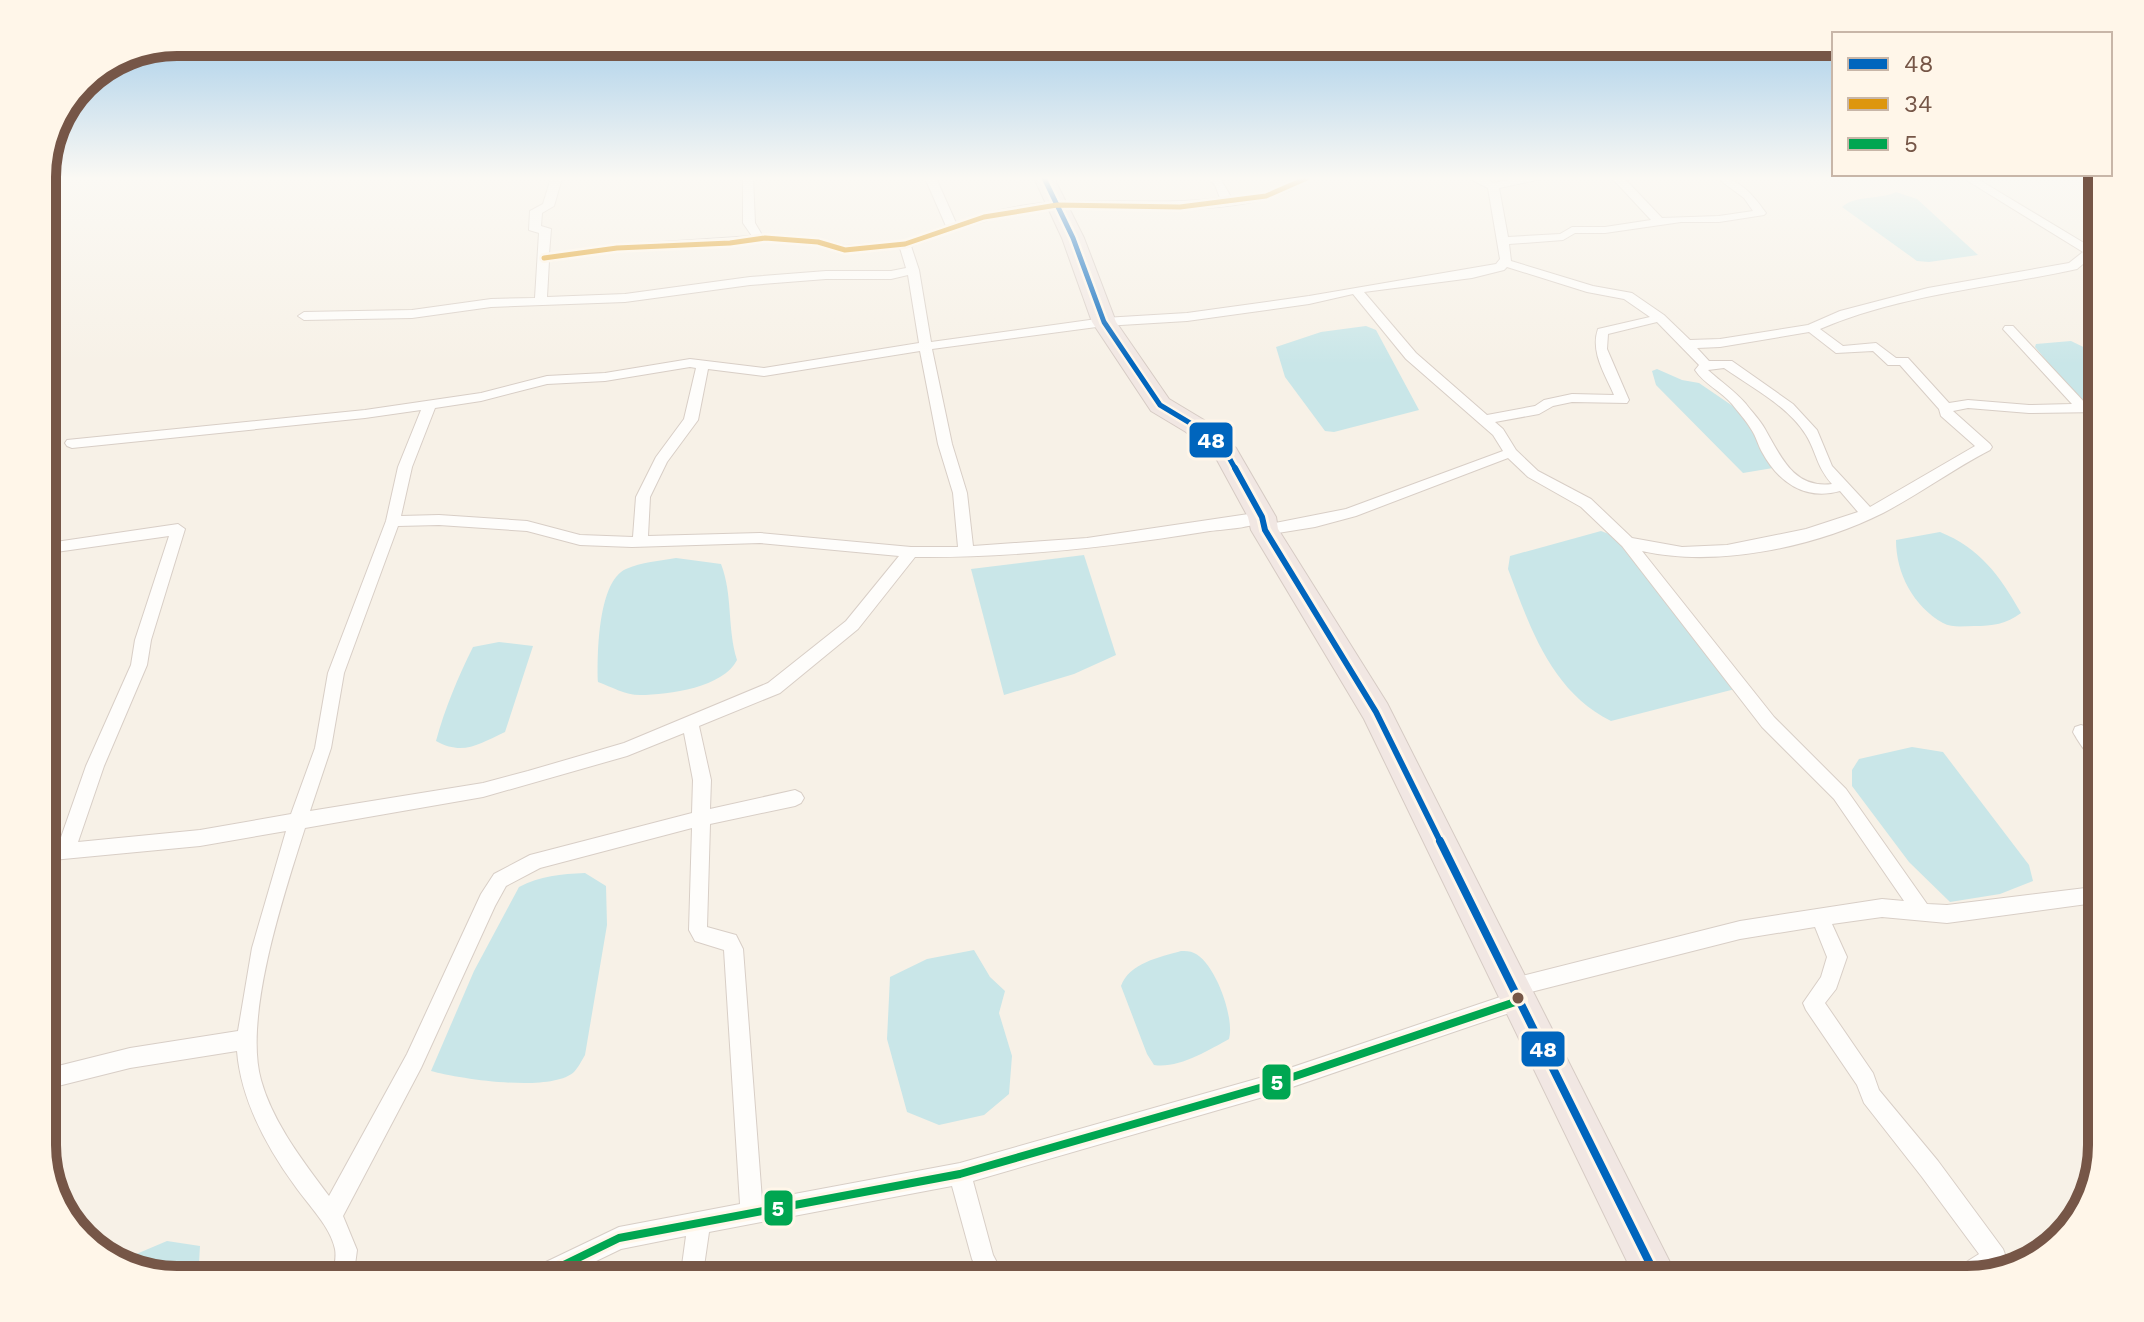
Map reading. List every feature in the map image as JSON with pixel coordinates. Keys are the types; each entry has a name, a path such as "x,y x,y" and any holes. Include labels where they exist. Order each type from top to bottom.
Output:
{"highway":[{"path":"1074,240 1104,322 1160,405 1195,426 1227,454 1264,524 1376,712 1651,1266"}],"street":[{"path":"541,301 546,240"},
{"path":"544,258 617,248 748,240"},
{"path":"773,240 818,242 845,250 905,244 917,240"},
{"path":"72,443 365,414 481,397 547,380 605,377 690,363 764,372 1104,322 1242,310 1472,274 1500,267 1504,262 1504,241 1523,240"},
{"path":"2070,240 2088,249"},
{"path":"905,244 913,270 945,444 960,493 966,553"},
{"path":"1687,344 1720,343 1811,328 1844,314 1928,292 2073,266 2088,256"},
{"path":"1504,262 1591,289 1628,296 1660,318 1706,365"},
{"path":"304,316 412,314 491,303 625,298 750,281 826,275 891,275 913,270"},
{"path":"1356,290 1411,356 1498,432 1511,453 1533,474 1586,503 1627,542 1768,722 1840,794 1921,911"},
{"path":"1483,420 1539,410 1554,401 1572,398 1622,400 1601,349 1602,332 1660,318"},
{"path":"1627,542 1683,552 1710,552 1786,539 1868,513 1938,475 1953,461 1985,447 1946,413 1946,408 1903,361 1893,362 1876,347 1840,350 1811,328"},
{"path":"2009,329 2081,406"},
{"path":"640,541 643,497 661,460 691,420 703,364"},
{"path":"1841,486 1828,491 1815,491 1793,482 1769,453 1756,425 1724,388 1701,370 1706,365 1727,364 1788,407 1812,433 1826,468 1868,513"},
{"path":"344,1266 347,1252 330,1217 317,1193 303,1179 250,1079 248,1019 272,906 323,748 336,673 393,521 405,467 430,404"},
{"path":"1946,408 1968,404 2029,409 2088,407"},
{"path":"393,521 527,526 580,540 760,538 911,552 966,553 1130,541 1264,524 1322,521 1511,453"},
{"path":"56,547 178,529 143,640 139,665 95,766 66,849"},
{"path":"56,851 200,838 483,790 627,749 774,688 852,625 911,552"},
{"path":"690,722 702,780 698,930 702,935 729,941 733,949 752,1214"},
{"path":"2081,732 2088,740"},
{"path":"330,1217 414,1061 500,880 536,861 702,818 795,798"},
{"path":"562,1266 619,1238 960,1174 1263,1087 1518,993 1740,930 1882,908 1947,914 2088,896"},
{"path":"1820,918 1837,957 1829,982 1813,1003 1866,1080 1871,1096 1995,1257 1982,1265"},
{"path":"56,1076 130,1058 247,1039"},
{"path":"960,1174 987,1266"},
{"path":"693,1266 699,1223"}],"water":[{"path":"1887,240 1961,240 1978,255 1929,262 1917,261"},
{"path":"1366,326 1376,330 1419,410 1334,432 1325,431 1285,377 1276,347 1321,332"},
{"path":"2071,341 2088,349 2088,403 2081,402 2035,347 2036,344"},
{"path":"1657,369 1682,380 1699,383 1740,411 1773,468 1743,473 1656,385 1652,371"},
{"path":"1601,531 1617,537 1735,689 1611,721 1573,693 1545,656 1534,635 1508,569 1510,556"},
{"path":"1940,532 1967,546 1988,565 2021,613 1999,624 1950,626 1923,608 1903,576 1896,540"},
{"path":"1084,555 1116,655 1074,674 1004,695 971,569"},
{"path":"676,558 721,564 737,660 720,677 680,691 634,695 598,682 601,620 610,588 617,576 638,565"},
{"path":"499,642 533,646 505,732 471,747 455,748 436,741 452,693 473,647"},
{"path":"1912,747 1943,752 2029,865 2033,881 2000,894 1950,902 1909,862 1852,786 1852,770 1859,759"},
{"path":"585,873 606,886 607,925 585,1055 574,1072 546,1082 526,1083 483,1080 431,1071 474,971 519,887 551,876"},
{"path":"974,950 990,977 1005,991 999,1013 1012,1056 1009,1094 984,1115 939,1125 907,1112 887,1039 890,977 927,959"},
{"path":"1181,951 1192,952 1202,958 1216,979 1229,1018 1229,1039 1183,1061 1154,1065 1121,986 1138,966"},
{"path":"167,1241 200,1246 199,1266 161,1265 130,1257"}],"transit line":[{"name":"34","path":"544,258 617,248 753,240"},
{"name":"34","path":"787,240 818,242 845,250 905,244 918,240"},
{"name":"48","path":"1074,240 1104,322 1160,405 1195,426 1227,454 1262,517 1265,530 1376,712 1651,1266"},
{"name":"5","path":"562,1266 619,1238 960,1174 1263,1087 1521,1000"}]}
